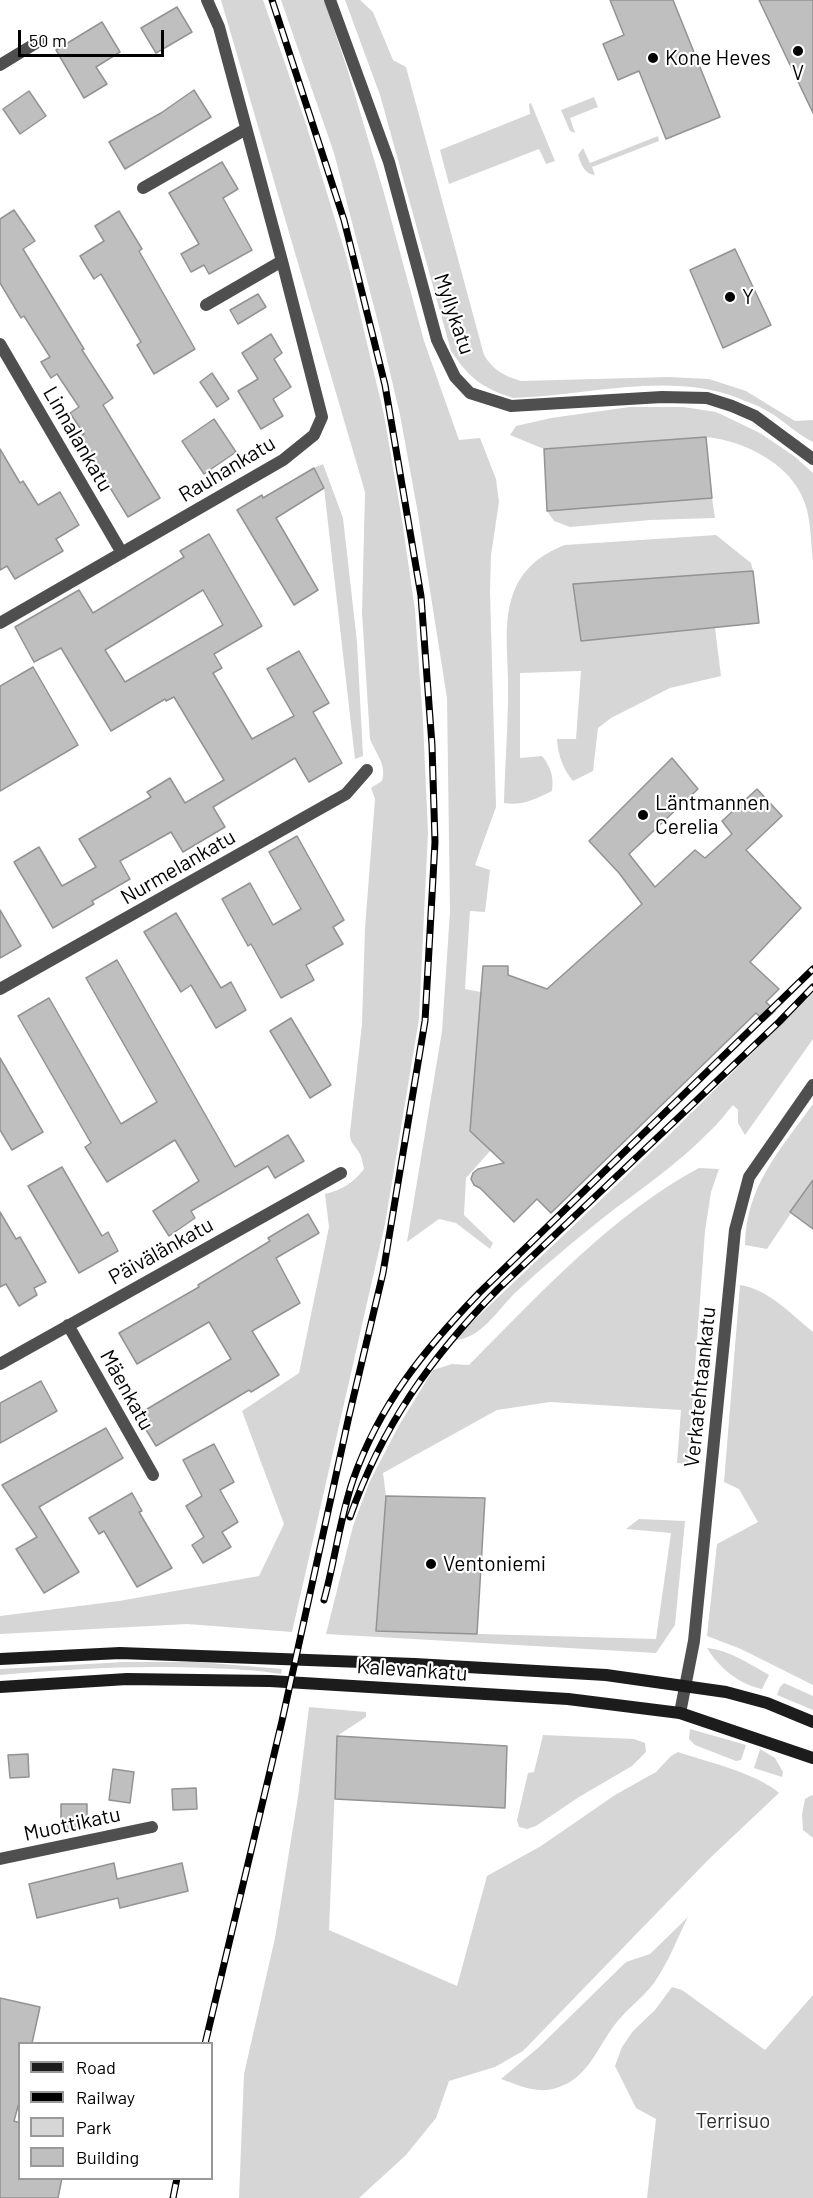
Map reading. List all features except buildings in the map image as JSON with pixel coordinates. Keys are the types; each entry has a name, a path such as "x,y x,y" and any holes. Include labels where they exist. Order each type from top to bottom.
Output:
{"main road":[{"name":"Kalevankatu","path":"0,1659 120,1653 573,1673 685,1685 726,1692 767,1703 813,1722"},
{"name":"Kalevankatu","path":"0,1687 127,1679 270,1682 568,1699 680,1713 813,1758"}],"street":[{"name":"Rauhankatu","path":"0,623 284,460 314,435 322,417 219,27 207,0"},
{"name":"Myllykatu","path":"330,0 389,162 437,340 455,377 470,393 512,406 662,397 707,398 755,416 813,459"},
{"path":"0,65 41,40"},
{"path":"143,188 246,129"},
{"path":"206,305 282,261"},
{"name":"Linnalankatu","path":"0,344 122,553"},
{"name":"Nurmelankatu","path":"0,989 346,794 367,770"},
{"name":"Verkatehtaankatu","path":"680,1713 694,1641 735,1230 749,1177 813,1085"},
{"name":"Päivälänkatu","path":"0,1364 341,1173"},
{"name":"Mäenkatu","path":"68,1325 153,1475"},
{"name":"Muottikatu","path":"0,1859 152,1827"}],"green space":[{"path":"221,0 263,0 306,124 347,259 384,415 415,610 423,722 428,832 419,1019 385,1224 292,1632 187,1624 0,1634 0,1616 119,1601 259,1576 284,1524 242,1411 299,1373 329,1227 325,1194 347,1185 364,1169 360,1154 351,1141 350,1132 362,1024 365,928 375,799 371,788 382,781 383,775 382,765 370,739 362,613 365,492"},
{"path":"281,0 324,0 384,193 424,341 459,440 480,438 496,479 499,502 491,555 490,592 496,807 475,865 490,870 485,912 470,911 465,989 481,992 470,1131 491,1150 466,1178 464,1215 493,1243 490,1249 456,1223 439,1219 407,1242 442,1031 450,912 447,698 417,508 400,415 381,334 334,153"},
{"path":"345,0 360,0 373,12 393,60 406,67 484,355 495,368 504,375 521,381 668,377 709,379 746,391 795,421 813,420 813,442 760,407 712,390 684,386 627,387 513,398 485,386 470,375 451,351 380,95"},
{"path":"594,97 598,107 570,118 575,133 570,131 561,110"},
{"path":"531,103 555,161 546,164 539,149 449,184 440,150 530,114 529,104"},
{"path":"658,136 659,141 592,167 595,175 586,171 578,155 583,148 590,163"},
{"path":"630,407 683,407 716,412 760,433 794,456 813,473 813,561 807,510 793,481 768,459 738,444 706,437 544,449 510,435 516,426 551,418"},
{"path":"323,464 343,518 357,642 363,756 355,759 324,488 314,468"},
{"path":"712,498 715,518 650,520 570,527 554,521 547,511"},
{"path":"716,535 751,563 753,571 574,584 581,641 715,628 721,676 670,688 611,718 598,728 593,771 573,781 562,762 557,739 576,739 581,671 520,673 520,758 542,756 551,772 552,791 523,803 504,803 508,705 508,617 513,594 527,570 540,558 565,545"},
{"path":"813,993 813,1039 745,1135 738,1123 738,1110 733,1105 684,1155 548,1263 480,1329 463,1339 453,1340 668,1136"},
{"path":"813,1104 813,1180 767,1249 745,1245 751,1205 758,1187 777,1153"},
{"path":"699,1168 719,1169 711,1192 705,1231 688,1464 677,1463 681,1410 550,1402 497,1410 383,1473 386,1496 376,1631 656,1639 671,1533 626,1529 639,1519 685,1521 675,1625 656,1653 326,1634 353,1526 369,1483 398,1427 433,1370 452,1364 469,1365 550,1284 606,1233 666,1187"},
{"path":"740,1285 750,1287 770,1297 813,1332 813,1685 741,1649 707,1636 717,1544 758,1522 739,1489 724,1482"},
{"path":"707,1648 731,1655 769,1675 762,1689 746,1684 730,1674"},
{"path":"124,1662 198,1662 282,1669 281,1674 236,1669 130,1667 0,1675 0,1669"},
{"path":"784,1683 813,1696 813,1710 777,1695"},
{"path":"309,1707 366,1712 366,1717 337,1736 329,1930 457,1986 487,1876 541,1846 615,1795 656,1772 671,1756 678,1752 731,1769 770,1786 779,1793 709,1859 523,2051 495,2067 449,2081 436,2118 406,2155 359,2198 239,2198 244,2074 275,1938 298,1797"},
{"path":"690,1729 746,1745 741,1760 736,1761 695,1745 689,1739"},
{"path":"543,1735 634,1739 645,1743 646,1752 632,1766 579,1797 536,1826 527,1829 519,1827 517,1820 528,1773 534,1772"},
{"path":"760,1749 775,1758 783,1772 782,1777 754,1768"},
{"path":"812,1795 813,1838 803,1830 802,1815 805,1799"},
{"path":"688,1917 654,1983 618,2021 577,2077 559,2087 544,2090 530,2089 501,2079 539,2047 626,1962 650,1954"},
{"name":"Terrisuo","path":"672,1987 682,1990 765,2050 813,1995 813,2198 647,2198 656,2119 636,2108 615,2066 622,2047 633,2031 655,2010"}],"railway":[{"path":"205,2042 282,1721 383,1273 425,1021 435,842 432,745 421,596 385,385 344,220 272,0"},
{"path":"324,1600 348,1494 364,1452 376,1426 406,1378 423,1356 480,1292 813,969"},
{"path":"350,1517 377,1453 393,1423 430,1367 451,1341 498,1289 813,987"},
{"path":"173,2198 177,2180"}],"place":[{"name":"V","path":"798,51"},
{"name":"Kone Heves","path":"653,58"},
{"name":"Y","path":"730,297"},
{"name":"Läntmannen Cerelia","path":"643,815"},
{"name":"Ventoniemi","path":"431,1564"}]}
